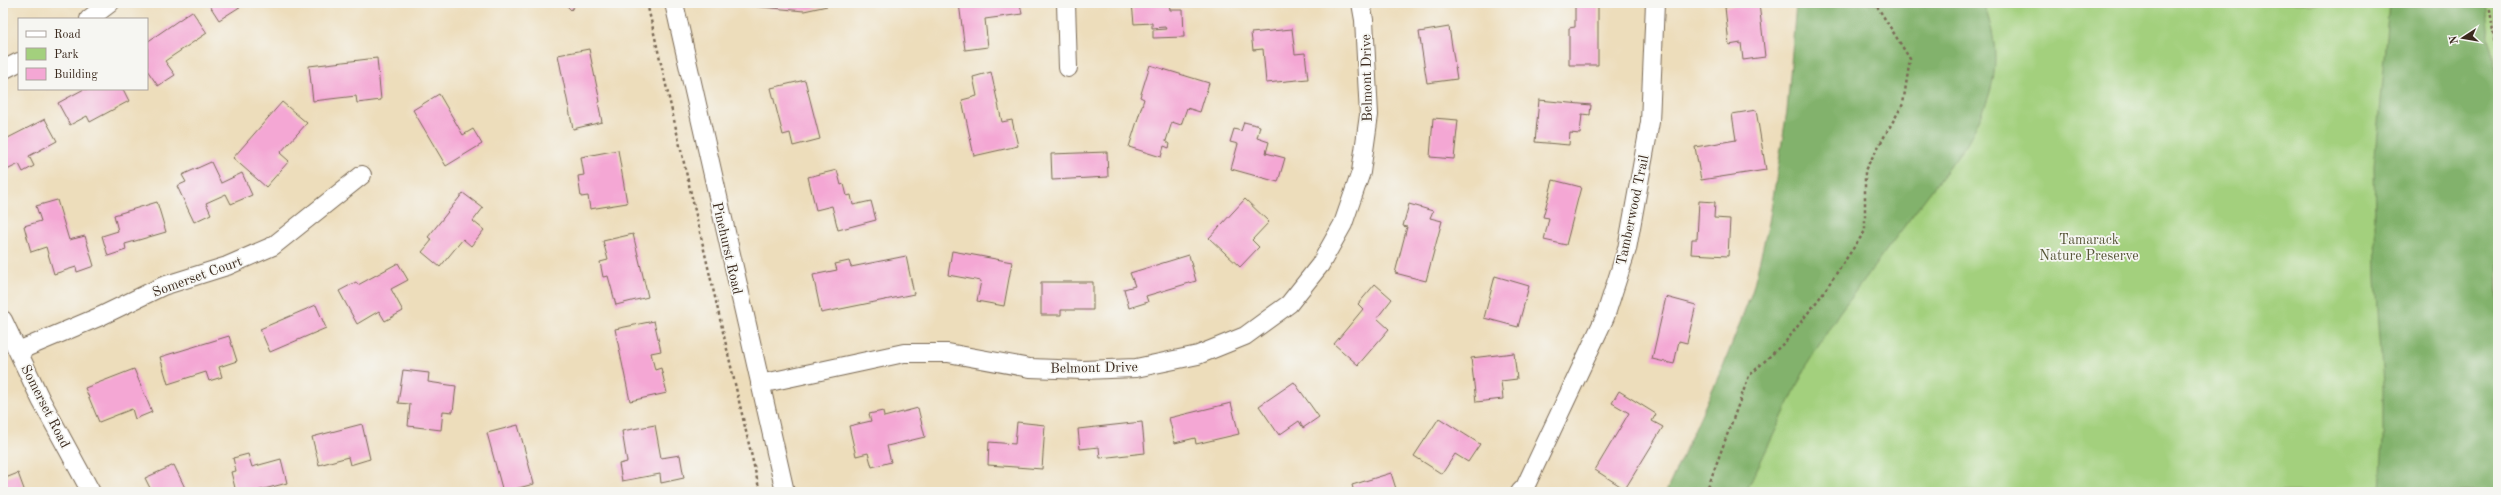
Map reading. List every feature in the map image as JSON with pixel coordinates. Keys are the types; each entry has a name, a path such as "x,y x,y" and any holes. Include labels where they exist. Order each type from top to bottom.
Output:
{"street":[{"path":"90,18 110,3"},
{"name":"Pinehurst Road","path":"674,3 785,492"},
{"path":"1066,3 1068,68"},
{"name":"Belmont Drive","path":"760,384 904,353 948,353 1030,368 1083,370 1136,368 1198,355 1245,336 1289,304 1320,265 1343,224 1361,172 1369,115 1364,20 1361,3"},
{"name":"Tamberwood Trail","path":"1520,492 1525,487 1604,317 1627,249 1650,122 1655,3"},
{"path":"3,70 18,62"},
{"name":"Somerset Court","path":"18,351 101,316 163,286 227,266 273,246 362,175"},
{"name":"Somerset Road","path":"3,320 41,400 91,492"}],"path":[{"path":"647,3 760,492"},
{"path":"1706,492 1750,376 1787,340 1821,296 1865,231 1865,170 1903,104 1910,59 1875,3"},
{"path":"2489,3 2493,43 2498,66"}],"green space":[{"path":"1796,3 1983,3 1994,41 1994,75 1990,91 1977,125 1967,143 1839,313 1808,363 1746,492 1666,492 1724,364 1752,292 1769,222 1787,111"},
{"name":"Tamarack Nature Preserve","path":"1807,3 2493,3 2498,46 2498,492 1680,492 1767,286"},
{"path":"2389,3 2485,3 2489,37 2498,80 2498,492 2380,492 2383,438 2383,385 2376,279 2374,166"}],"building":[{"path":"208,3 246,3 219,20"},
{"path":"564,3 577,3 571,10"},
{"path":"750,3 828,3 827,6 804,11 751,6"},
{"path":"959,3 1020,3 1022,14 985,19 988,47 965,50"},
{"path":"1132,3 1169,3 1170,10 1183,10 1184,37 1153,38 1153,30 1166,29 1165,27 1152,28 1152,23 1134,24"},
{"path":"1759,3 1765,57 1743,60 1741,43 1729,45 1725,7"},
{"path":"1575,4 1598,4 1598,65 1569,65 1569,28 1575,27"},
{"path":"192,11 207,33 165,61 175,75 158,86 148,71 148,41"},
{"path":"1449,27 1457,79 1427,83 1419,32"},
{"path":"1292,29 1295,54 1305,53 1308,79 1266,83 1263,49 1253,50 1251,33"},
{"path":"589,49 600,102 598,102 602,122 573,129 558,55"},
{"path":"377,58 381,100 357,103 356,96 313,101 309,66"},
{"path":"1150,65 1209,83 1200,112 1187,108 1181,125 1172,122 1166,141 1170,144 1169,148 1164,146 1161,157 1129,147 1144,99 1140,97"},
{"path":"991,72 1002,122 1012,120 1018,146 974,156 962,100 977,96 973,77"},
{"path":"805,80 820,139 793,146 790,133 783,135 771,88"},
{"path":"82,90 124,90 129,101 90,122 87,116 70,125 58,103"},
{"path":"439,94 463,135 473,129 482,144 446,166 413,110"},
{"path":"1539,100 1591,105 1590,115 1582,114 1580,134 1570,133 1569,145 1535,142"},
{"path":"282,102 307,123 280,153 289,161 266,187 233,158"},
{"path":"1756,110 1766,170 1701,180 1695,147 1736,140 1732,114"},
{"path":"1433,118 1458,120 1454,159 1430,157"},
{"path":"45,119 57,141 29,156 34,166 23,172 19,164 3,172 3,137 4,140"},
{"path":"1244,122 1260,126 1257,138 1269,142 1266,153 1285,158 1278,182 1231,169 1238,144 1230,142 1234,129 1241,131"},
{"path":"618,150 627,203 590,209 588,196 581,197 578,176 584,175 581,157"},
{"path":"1107,152 1108,177 1052,180 1051,154"},
{"path":"211,162 221,183 242,173 252,195 231,204 226,194 206,203 211,214 194,222 177,186 186,182 182,175"},
{"path":"837,170 841,185 844,184 847,196 851,195 853,205 871,201 876,220 838,230 832,206 816,210 808,177"},
{"path":"1553,180 1581,187 1566,245 1544,240 1549,218 1543,217"},
{"path":"463,193 483,208 473,221 484,230 471,246 463,239 440,267 422,252 432,240 428,237"},
{"path":"1245,199 1269,222 1252,240 1259,247 1240,267 1209,238"},
{"path":"57,200 69,240 85,236 94,266 77,272 76,267 54,274 46,247 31,252 24,226 41,221 36,206"},
{"path":"1699,201 1715,202 1714,218 1730,219 1728,256 1691,254 1692,239 1697,239"},
{"path":"157,202 166,232 125,244 126,250 108,256 102,236 118,231 114,215"},
{"path":"1409,204 1433,211 1430,218 1442,221 1426,281 1395,273 1407,227 1403,226"},
{"path":"633,234 648,297 616,305 608,276 603,277 600,262 608,260 603,241"},
{"path":"952,251 1012,262 1004,306 977,301 981,281 948,275"},
{"path":"1189,255 1196,281 1146,296 1148,302 1129,308 1124,289 1135,286 1130,273"},
{"path":"906,256 914,294 821,313 813,275 837,270 835,264 849,261 851,267"},
{"path":"398,263 408,280 391,289 403,311 385,321 379,311 357,324 339,291 356,282 358,285"},
{"path":"1495,276 1529,286 1518,327 1484,318"},
{"path":"1041,282 1093,282 1093,310 1061,310 1061,315 1041,315"},
{"path":"1375,284 1392,299 1377,318 1389,329 1358,365 1334,344 1363,309 1358,304"},
{"path":"1666,297 1696,305 1687,343 1679,341 1674,364 1652,359"},
{"path":"316,305 326,328 270,352 260,329"},
{"path":"654,321 661,351 651,353 655,370 661,368 667,393 630,401 615,329"},
{"path":"229,336 237,361 219,367 222,377 209,381 206,372 168,384 160,357"},
{"path":"1514,353 1517,379 1501,381 1503,399 1476,402 1471,358"},
{"path":"134,369 152,412 135,419 132,409 99,422 85,388"},
{"path":"403,370 429,373 428,382 456,386 453,412 443,411 441,430 408,426 410,404 398,403"},
{"path":"1294,382 1319,417 1303,428 1299,421 1279,435 1259,406"},
{"path":"1619,391 1656,414 1652,421 1663,427 1625,489 1595,470 1629,413 1612,403"},
{"path":"1231,403 1239,434 1196,444 1195,438 1175,443 1169,418"},
{"path":"918,408 925,437 887,446 891,462 872,467 868,453 856,456 849,426 871,421 869,414 883,411 884,417"},
{"path":"1439,418 1480,444 1468,462 1455,454 1442,474 1414,456"},
{"path":"1017,422 1045,425 1042,469 988,465 989,442 1015,444"},
{"path":"1142,422 1145,453 1100,458 1099,447 1080,449 1078,429"},
{"path":"362,424 370,459 350,465 348,457 319,465 312,437"},
{"path":"518,425 534,484 503,492 487,433"},
{"path":"655,425 661,458 680,455 684,478 661,483 660,474 622,481 619,464 627,462 622,431"},
{"path":"248,454 252,467 281,459 287,483 253,492 236,492 231,472 236,471 233,458"},
{"path":"174,465 187,492 152,492 145,478"},
{"path":"18,473 25,492 3,492 3,479"},
{"path":"1391,473 1397,492 1354,492 1352,485"}]}
